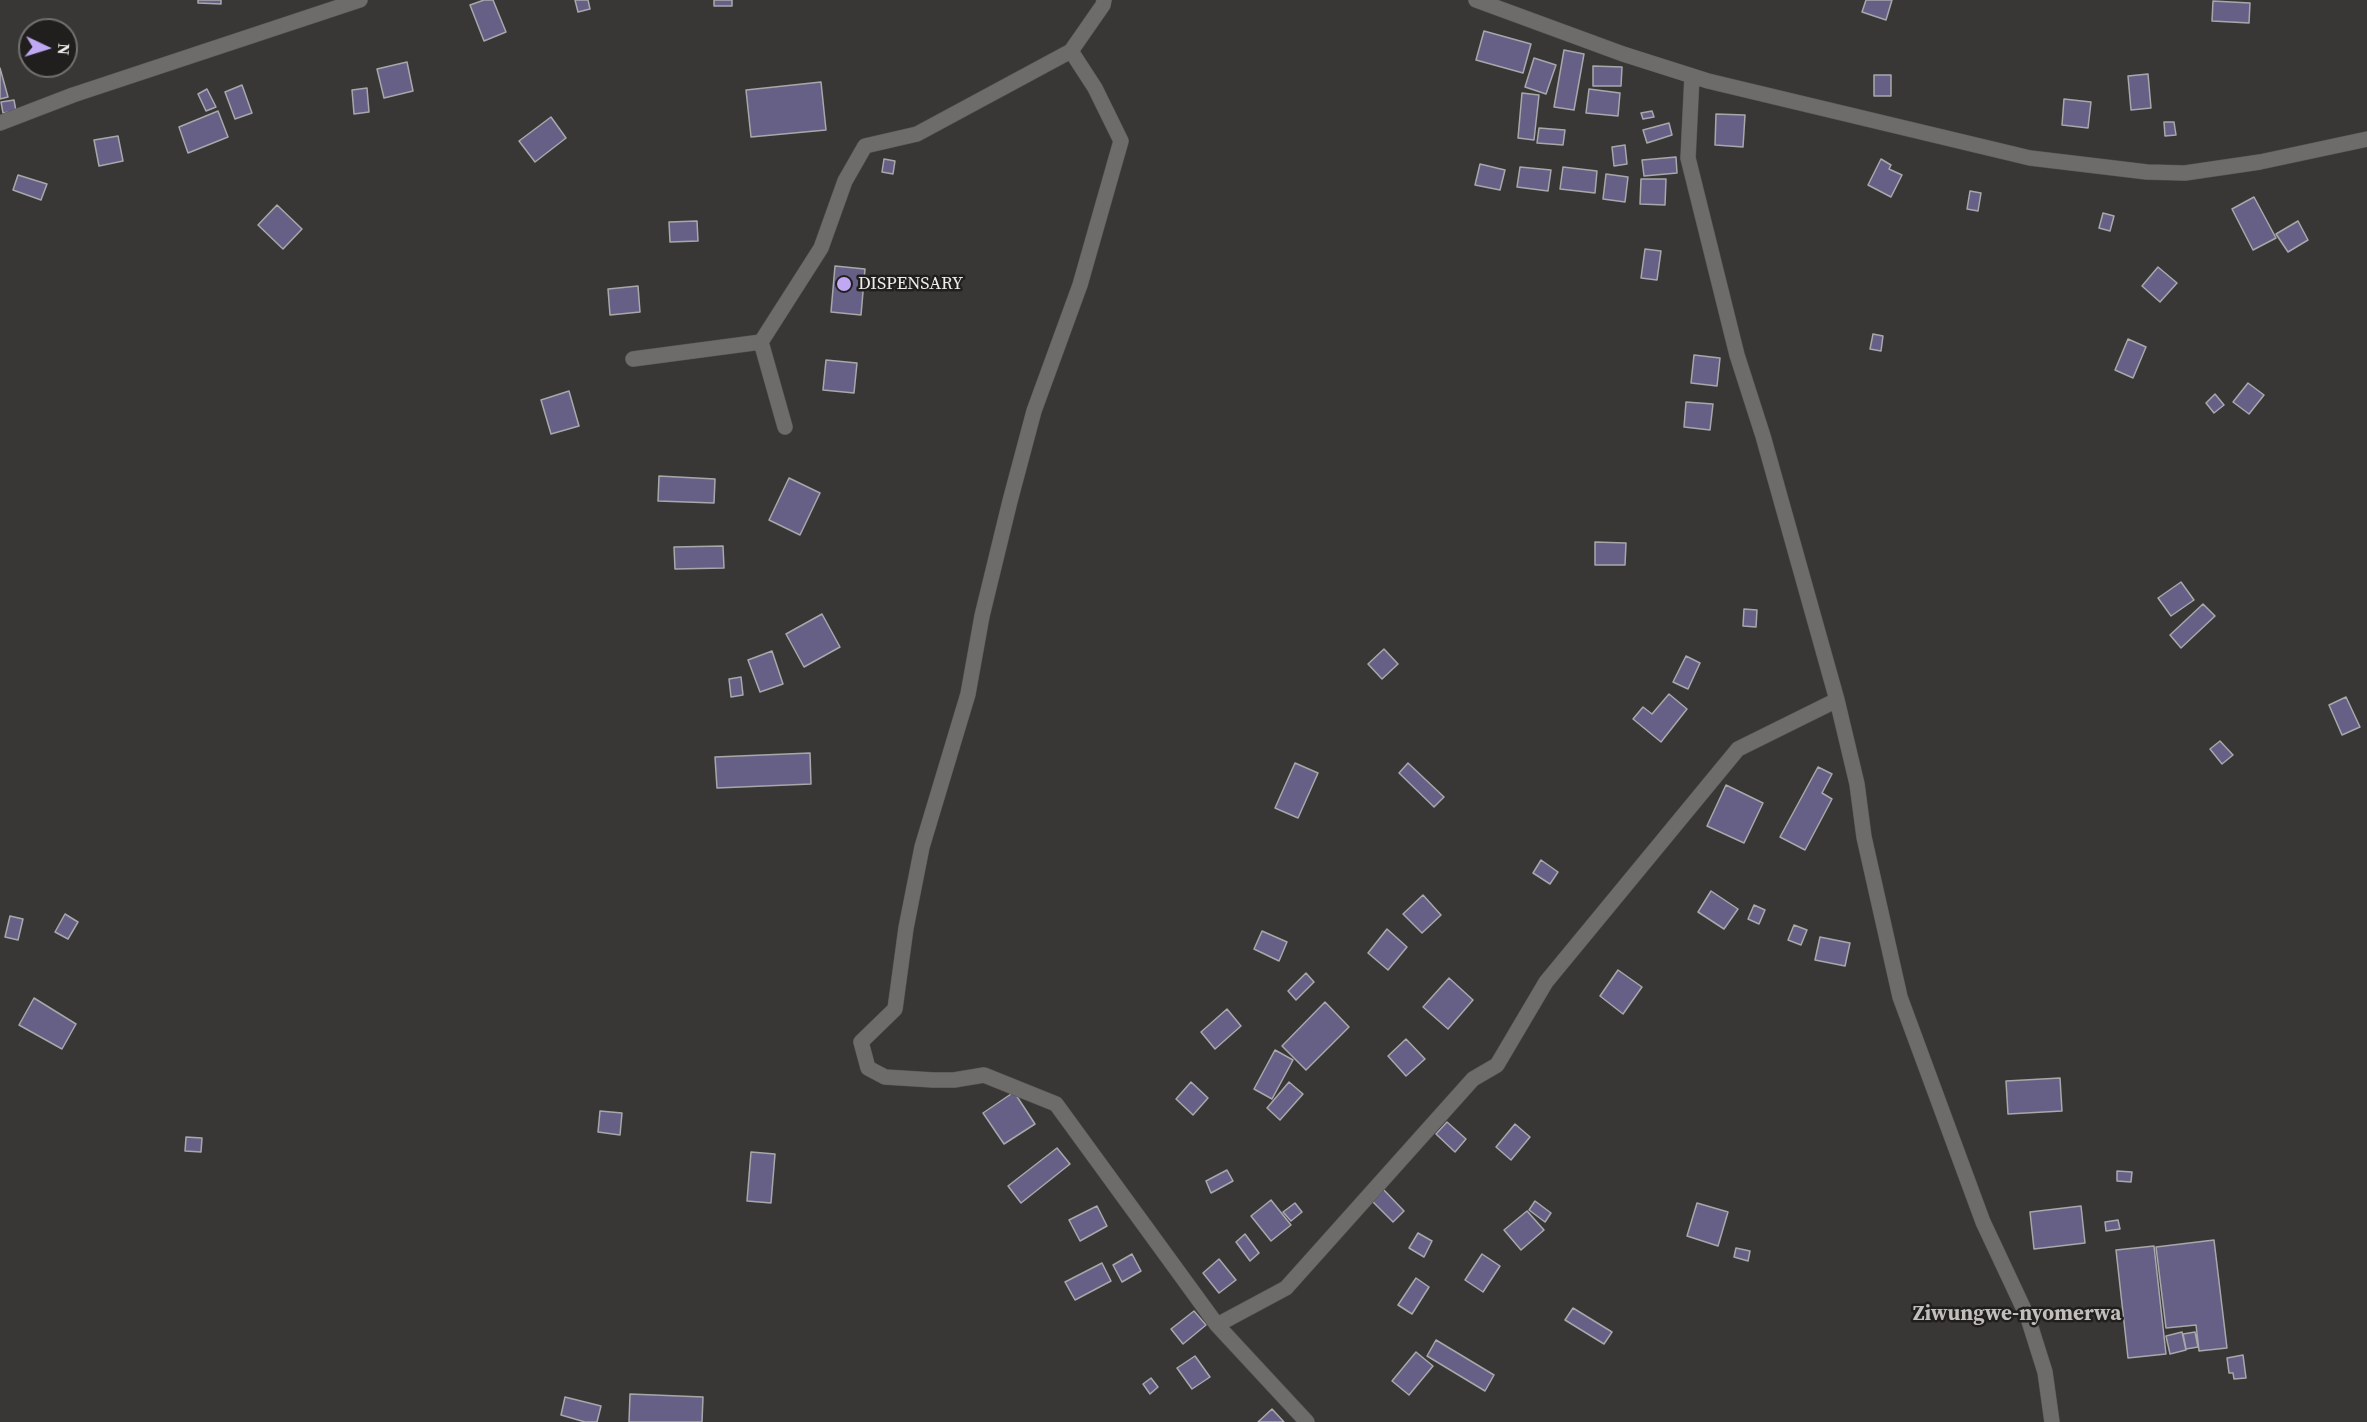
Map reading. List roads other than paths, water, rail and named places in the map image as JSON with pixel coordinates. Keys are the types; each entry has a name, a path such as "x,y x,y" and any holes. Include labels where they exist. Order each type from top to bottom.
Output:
{"street":[{"path":"0,123 73,95 360,0"},
{"path":"785,428 761,342 821,248 845,182 865,146 917,134 1071,51 1103,5 1104,0"},
{"path":"1476,0 1623,54 1692,76 2030,158 2147,172 2185,174 2260,162 2367,139"},
{"path":"1071,51 1095,88 1121,141 1080,285 1034,411 1010,501 982,616 968,694 922,847 906,928 895,1009 861,1042 868,1068 885,1077 954,1080 984,1075 1056,1104 1216,1325 1307,1422"},
{"path":"1692,76 1688,158 1737,355 1763,436 1837,700 1857,784 1864,837 1900,996 1983,1222 2028,1318 2045,1372 2052,1422"},
{"path":"633,359 761,342"},
{"path":"1216,1325 1286,1288 1473,1079 1497,1065 1546,982 1738,749 1837,700"}],"place":[{"name":"DISPENSARY","path":"844,284"}],"district":[{"name":"Ziwungwe-nyomerwa","path":"2017,1315"}]}
